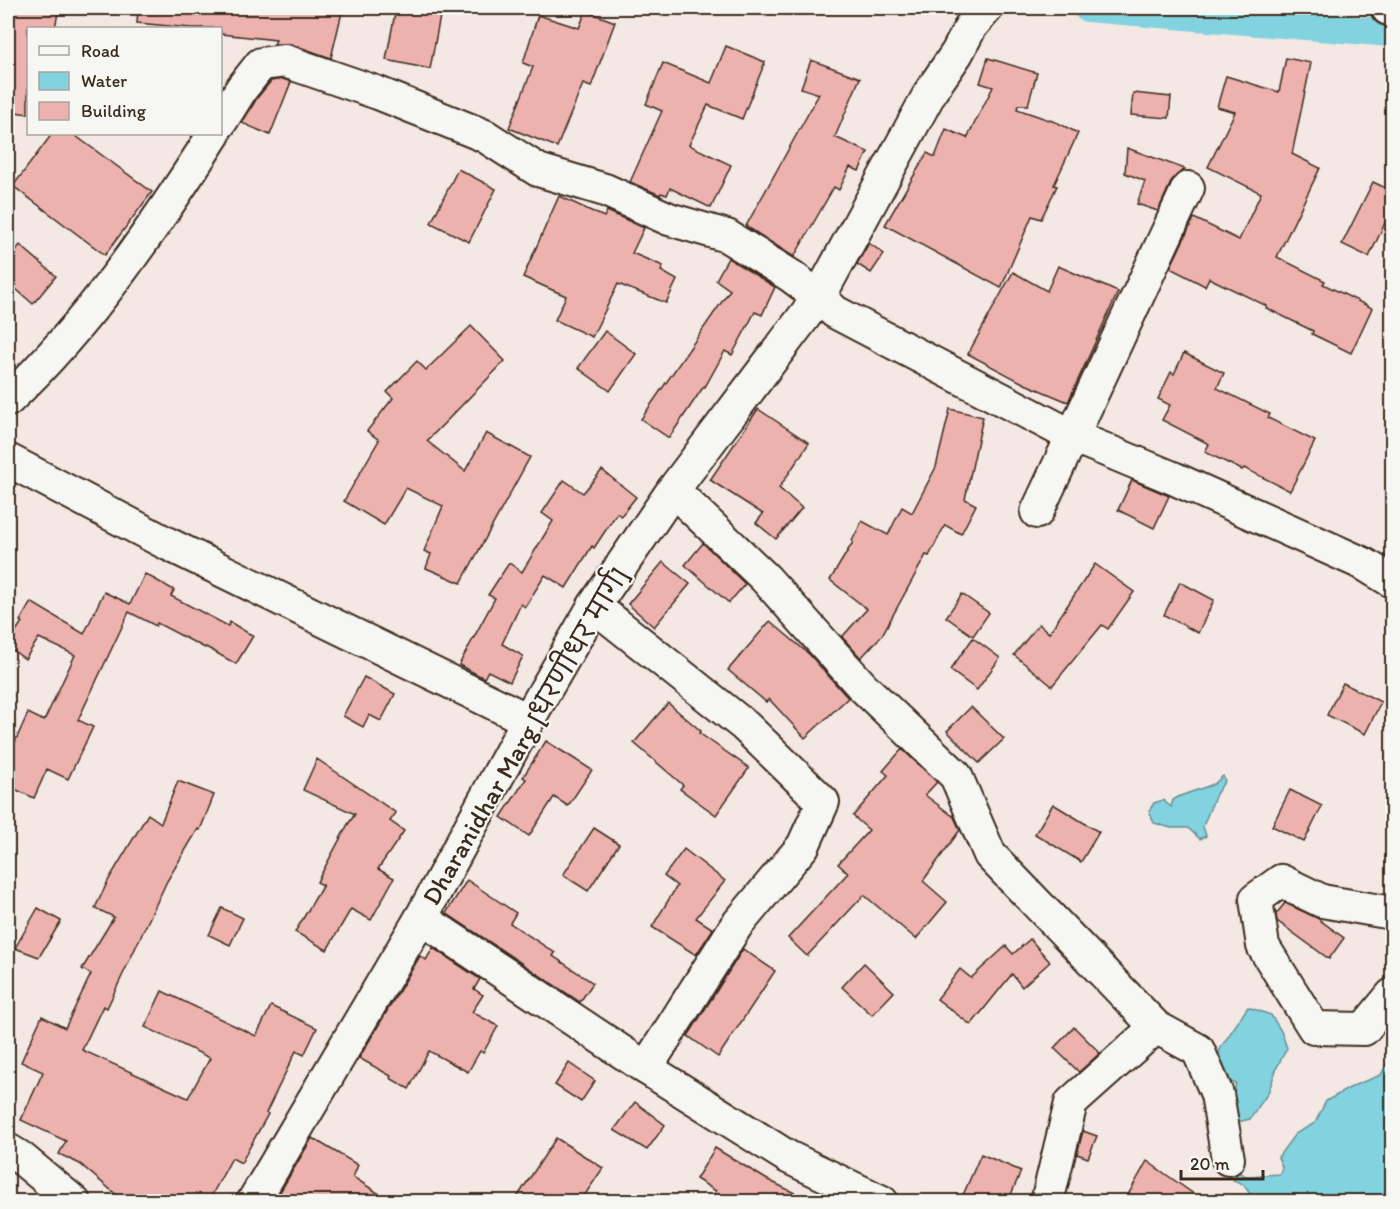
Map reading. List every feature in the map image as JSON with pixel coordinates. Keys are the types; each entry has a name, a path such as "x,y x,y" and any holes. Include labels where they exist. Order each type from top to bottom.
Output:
{"street":[{"name":"Dharanidhar Marg [धरणीधर मार्ग]","path":"253,1202 421,918 528,720 594,606 673,490 819,297 931,91 957,53 971,26 986,8"},
{"path":"222,120 242,88 261,64 285,61 378,93 485,136 538,170 605,190 669,219 727,236 791,276 835,312 1072,436 1173,478 1364,564 1392,581"},
{"path":"8,400 89,312 152,226 213,135"},
{"path":"1037,512 1188,188"},
{"path":"8,460 166,543 528,720"},
{"path":"673,490 765,578 862,686 956,776 990,855 1156,1027 1198,1050 1217,1094 1228,1159"},
{"path":"594,606 745,726 823,802 803,846 736,926 646,1068"},
{"path":"1392,913 1322,901 1281,881 1256,899 1263,946 1314,1028 1364,1029 1392,995"},
{"path":"421,918 646,1068 788,1157 882,1202"},
{"path":"1047,1202 1071,1103 1156,1027"},
{"path":"8,1150 74,1202"}],"water":[{"path":"1223,776 1225,781 1216,794 1203,826 1206,836 1200,839 1188,828 1171,828 1154,823 1149,811 1154,803 1163,800 1171,807 1173,800 1214,784"},
{"path":"1248,1007 1271,1015 1281,1031 1287,1048 1277,1067 1268,1093 1250,1119 1238,1122 1229,1111 1236,1084 1220,1077 1215,1065 1221,1047"},
{"path":"1392,1053 1392,1201 1255,1201 1243,1184 1233,1180 1238,1172 1246,1176 1280,1174 1282,1167 1278,1157 1295,1134 1315,1123 1326,1101 1355,1085 1381,1075"}],"building":[{"path":"8,8 59,8 55,27 27,27 27,114 8,111"},
{"path":"138,8 343,8 331,58 291,44 274,44 276,40 222,34 222,27 180,27 137,23"},
{"path":"396,8 441,11 430,69 386,60"},
{"path":"586,11 615,22 591,87 583,84 557,147 509,128 533,67 523,63 538,15 579,28"},
{"path":"726,46 765,62 742,119 708,105 689,145 731,165 711,208 670,188 667,195 661,193 660,195 630,182 662,111 646,104 663,63 711,83"},
{"path":"988,58 1037,73 1028,105 1018,105 1017,109 1058,123 1078,133 1041,219 1032,216 1001,288 885,225 927,153 935,157 946,129 967,138 993,87 980,83"},
{"path":"1286,58 1311,63 1292,154 1320,168 1277,257 1325,281 1323,284 1372,308 1351,353 1312,334 1313,331 1266,308 1267,306 1209,278 1205,286 1170,268 1194,218 1239,240 1261,193 1208,167 1235,112 1217,107 1226,76 1279,92"},
{"path":"811,60 860,78 835,137 868,152 859,171 850,167 839,190 834,187 794,257 746,226 819,94 801,88"},
{"path":"283,79 291,82 270,135 242,123 257,98 271,81"},
{"path":"1133,93 1171,97 1169,118 1131,115"},
{"path":"51,135 74,135 152,192 105,255 13,186"},
{"path":"1127,148 1185,169 1172,180 1158,211 1137,204 1145,181 1125,173"},
{"path":"458,169 496,189 469,242 431,223"},
{"path":"1373,182 1392,191 1392,208 1369,257 1342,244"},
{"path":"559,196 604,217 607,211 644,228 632,253 663,266 661,271 677,280 666,303 618,284 592,337 555,320 566,296 523,277"},
{"path":"869,243 884,254 871,273 857,264"},
{"path":"20,245 56,276 33,304 8,282 8,261"},
{"path":"728,258 775,287 762,315 755,312 732,355 725,351 705,387 669,438 641,419 730,290 716,280"},
{"path":"1058,266 1118,292 1068,402 1025,384 968,354 1013,272 1047,291"},
{"path":"471,326 505,361 427,441 465,471 486,433 530,457 461,583 426,568 431,554 424,551 443,506 406,488 384,525 344,501 379,440 367,431 393,398 387,392 417,361 426,370"},
{"path":"605,331 636,354 610,391 578,368"},
{"path":"1184,353 1224,373 1217,388 1270,414 1268,418 1315,441 1290,491 1205,452 1209,444 1162,420 1170,405 1158,399 1171,372 1174,374"},
{"path":"758,409 809,443 779,488 802,508 776,539 756,523 763,514 710,480"},
{"path":"950,409 983,417 965,499 976,505 961,534 945,525 882,635 861,658 842,637 867,609 830,580 853,542 862,521 888,535 902,507 912,513 936,467"},
{"path":"602,470 636,497 621,516 617,513 594,548 592,546 566,588 545,575 525,607 521,604 502,644 523,656 510,682 488,671 484,678 459,665 495,598 488,595 509,563 522,572 553,521 542,513 564,480 583,493"},
{"path":"1132,480 1169,496 1154,528 1118,510"},
{"path":"703,543 745,584 729,603 685,565"},
{"path":"663,562 690,584 654,627 628,604"},
{"path":"1095,564 1134,592 1108,629 1102,625 1052,686 1014,655 1039,624 1049,633"},
{"path":"145,574 174,590 171,596 228,626 230,622 253,636 236,664 157,623 156,626 129,612 78,720 93,727 68,779 47,769 34,798 8,786 8,738 15,742 28,713 44,721 75,655 39,638 25,659 8,647 8,643 22,622 20,621 31,602 84,634 104,592 130,604"},
{"path":"1180,582 1214,600 1198,633 1164,615"},
{"path":"962,594 989,613 973,636 946,617"},
{"path":"770,621 810,655 848,698 805,738 769,699 766,702 728,670"},
{"path":"973,638 1000,658 977,690 950,670"},
{"path":"364,677 395,694 381,721 369,715 363,727 343,716"},
{"path":"1343,683 1381,702 1365,734 1327,715"},
{"path":"668,703 701,731 699,733 749,768 716,815 680,789 683,785 634,743"},
{"path":"971,707 1004,739 979,763 947,731"},
{"path":"546,741 592,770 568,806 554,797 529,836 501,817 526,779 523,777"},
{"path":"902,749 937,782 925,795 954,817 960,830 923,881 947,902 916,939 864,895 807,956 788,938 848,873 838,864 869,830 853,816 888,775 883,771"},
{"path":"317,759 396,813 390,821 404,831 378,869 394,878 371,920 351,909 327,950 295,932 323,885 317,882 355,814 303,790"},
{"path":"178,781 214,795 200,830 198,829 167,881 107,1008 103,1006 82,1050 188,1098 210,1058 145,1027 162,991 256,1036 271,1006 317,1028 304,1055 296,1051 266,1113 268,1114 241,1163 232,1158 208,1202 125,1202 80,1164 59,1154 66,1141 21,1120 43,1072 21,1062 42,1016 65,1028 91,974 82,969 114,917 95,908 109,879 148,814 161,823"},
{"path":"1290,790 1322,806 1304,842 1272,826"},
{"path":"1053,804 1099,832 1081,862 1035,834"},
{"path":"594,828 619,844 588,891 563,875"},
{"path":"684,849 725,881 696,918 713,929 696,955 652,927 677,886 664,876"},
{"path":"467,880 516,913 510,923 555,953 553,956 593,983 580,1002 446,913"},
{"path":"1285,903 1317,918 1344,938 1329,959 1277,921 1276,914"},
{"path":"38,908 61,921 39,957 15,948"},
{"path":"222,908 243,918 230,945 209,935"},
{"path":"1030,939 1050,962 1022,987 1012,974 971,1025 937,999 960,969 971,978 1006,946 1013,954"},
{"path":"433,948 480,979 474,989 483,995 472,1012 498,1026 483,1053 480,1051 468,1072 429,1051 409,1089 359,1058 420,956 426,960"},
{"path":"743,949 775,971 718,1057 688,1036"},
{"path":"864,963 894,992 872,1015 842,987"},
{"path":"1074,1027 1100,1053 1079,1072 1054,1048"},
{"path":"569,1063 595,1081 581,1102 555,1085"},
{"path":"635,1102 665,1125 647,1150 614,1130"},
{"path":"1083,1131 1097,1136 1088,1158 1077,1154"},
{"path":"312,1138 358,1165 353,1177 392,1202 274,1202"},
{"path":"556,1138 603,1168 580,1202 514,1202"},
{"path":"715,1148 766,1179 813,1202 710,1202 716,1191 696,1179"},
{"path":"981,1154 1021,1171 1008,1202 960,1202"},
{"path":"1147,1161 1205,1202 1141,1202 1128,1195"}],"waterway":[{"path":"1087,8 1392,33"}]}
